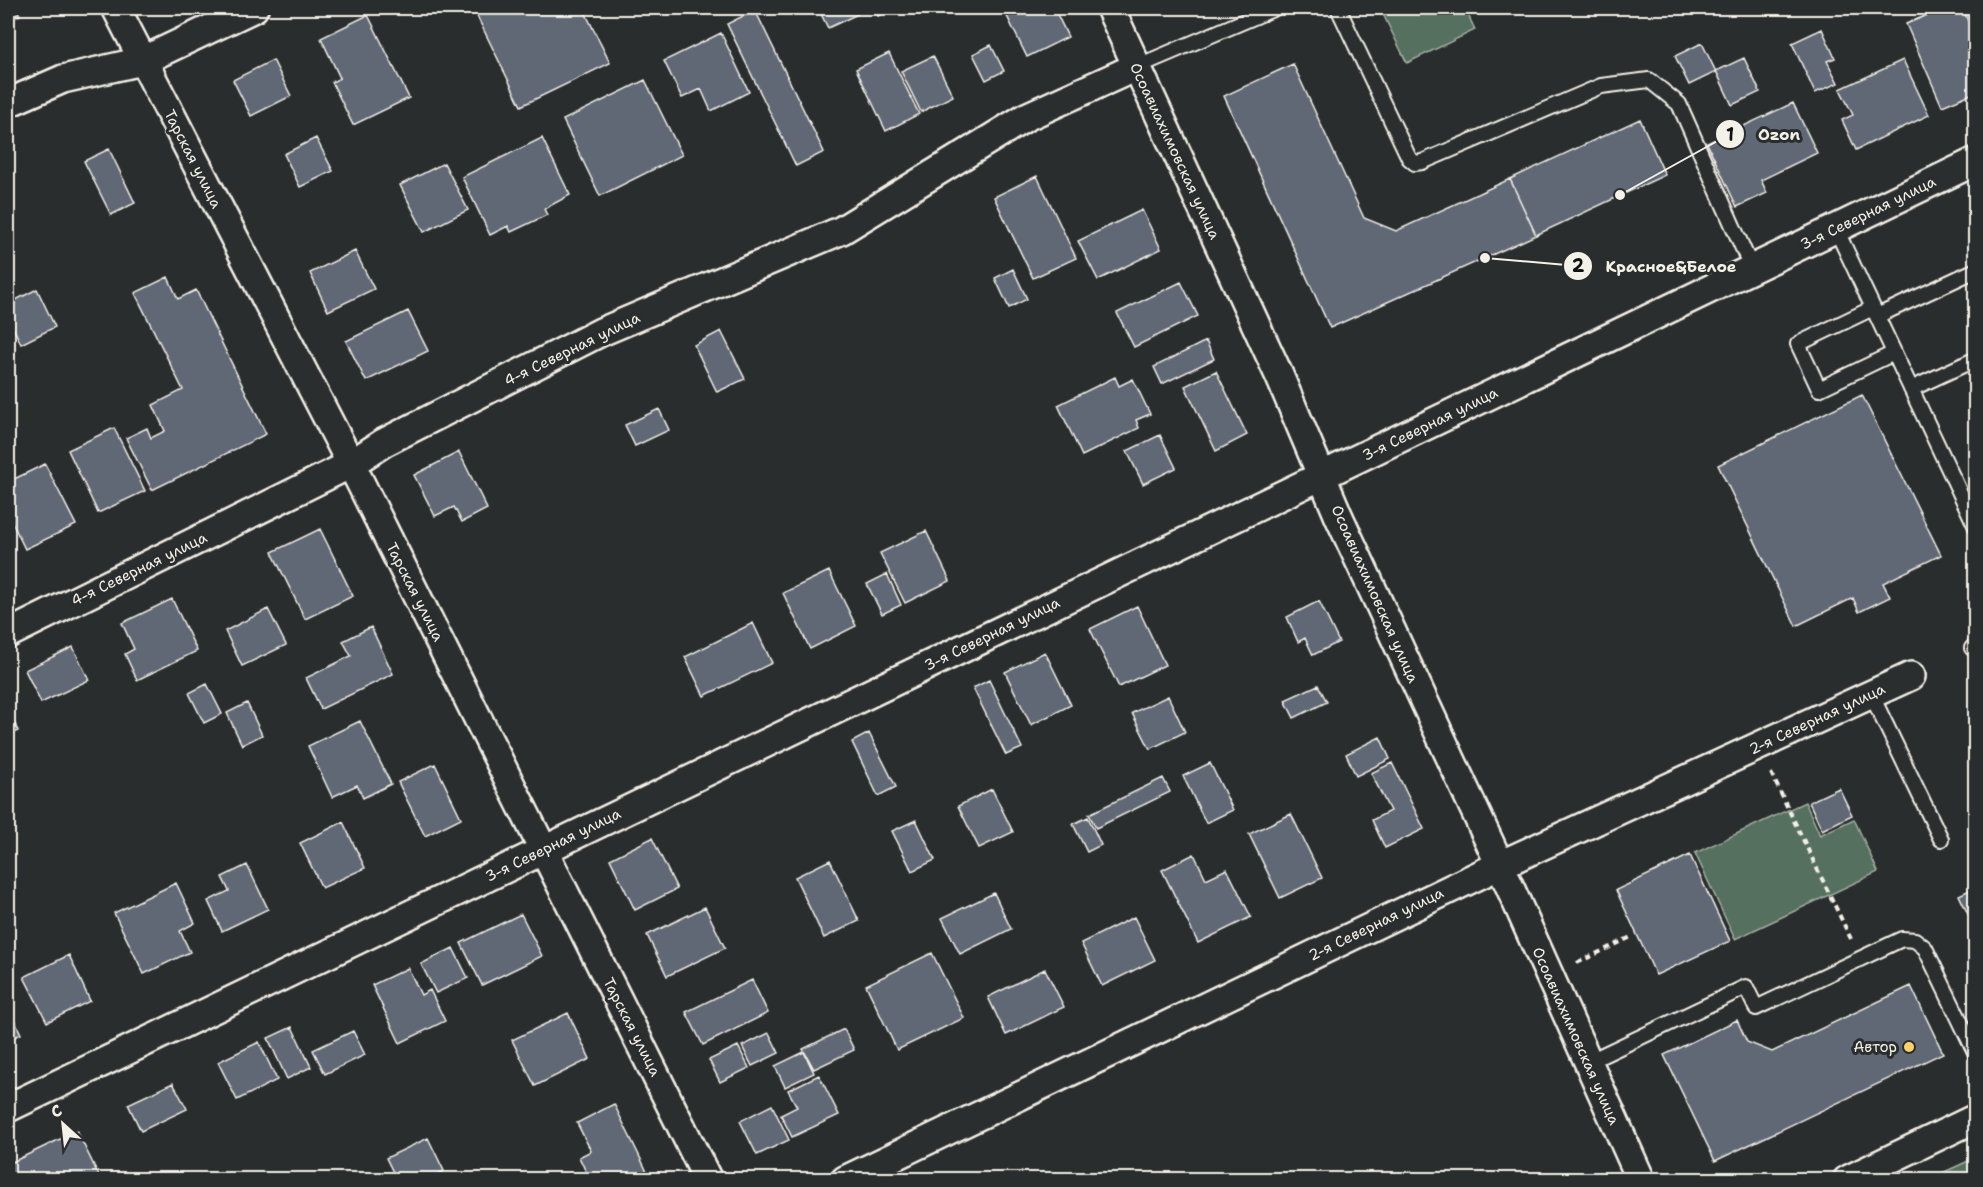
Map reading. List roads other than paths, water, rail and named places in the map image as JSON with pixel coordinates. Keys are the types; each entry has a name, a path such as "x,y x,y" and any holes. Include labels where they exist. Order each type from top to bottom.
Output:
{"street":[{"name":"Тарская улица","path":"116,8 351,464 708,1179"},
{"path":"8,103 63,79 142,61 254,8"},
{"name":"Осоавиахимовская улица","path":"1110,8 1279,375 1339,517 1500,865 1641,1179"},
{"name":"4-я Северная улица","path":"8,634 351,464 383,443 601,332 842,230 1026,117 1136,67"},
{"name":"3-я Северная улица","path":"8,1108 1976,161"},
{"name":"2-я Северная улица","path":"845,1179 1500,865 1911,676"},
{"path":"1846,1179 1976,1118"}],"lane":[{"path":"1136,67 1275,8"},
{"path":"1338,8 1409,158 1414,163 1422,162 1601,86 1649,80 1679,104 1752,269"},
{"path":"1836,228 1976,527"},
{"path":"1894,353 1819,389 1798,344 1976,270"},
{"path":"1911,389 1976,359"},
{"path":"1871,694 1941,839"},
{"path":"1588,1062 1746,987 1756,1008 1902,939 1915,940 1925,948 1976,1054"}],"place":[{"name":"Ozon","path":"1620,195"},
{"name":"Красное&Белое","path":"1485,258"},
{"name":"Автор","path":"1909,1047"}]}
